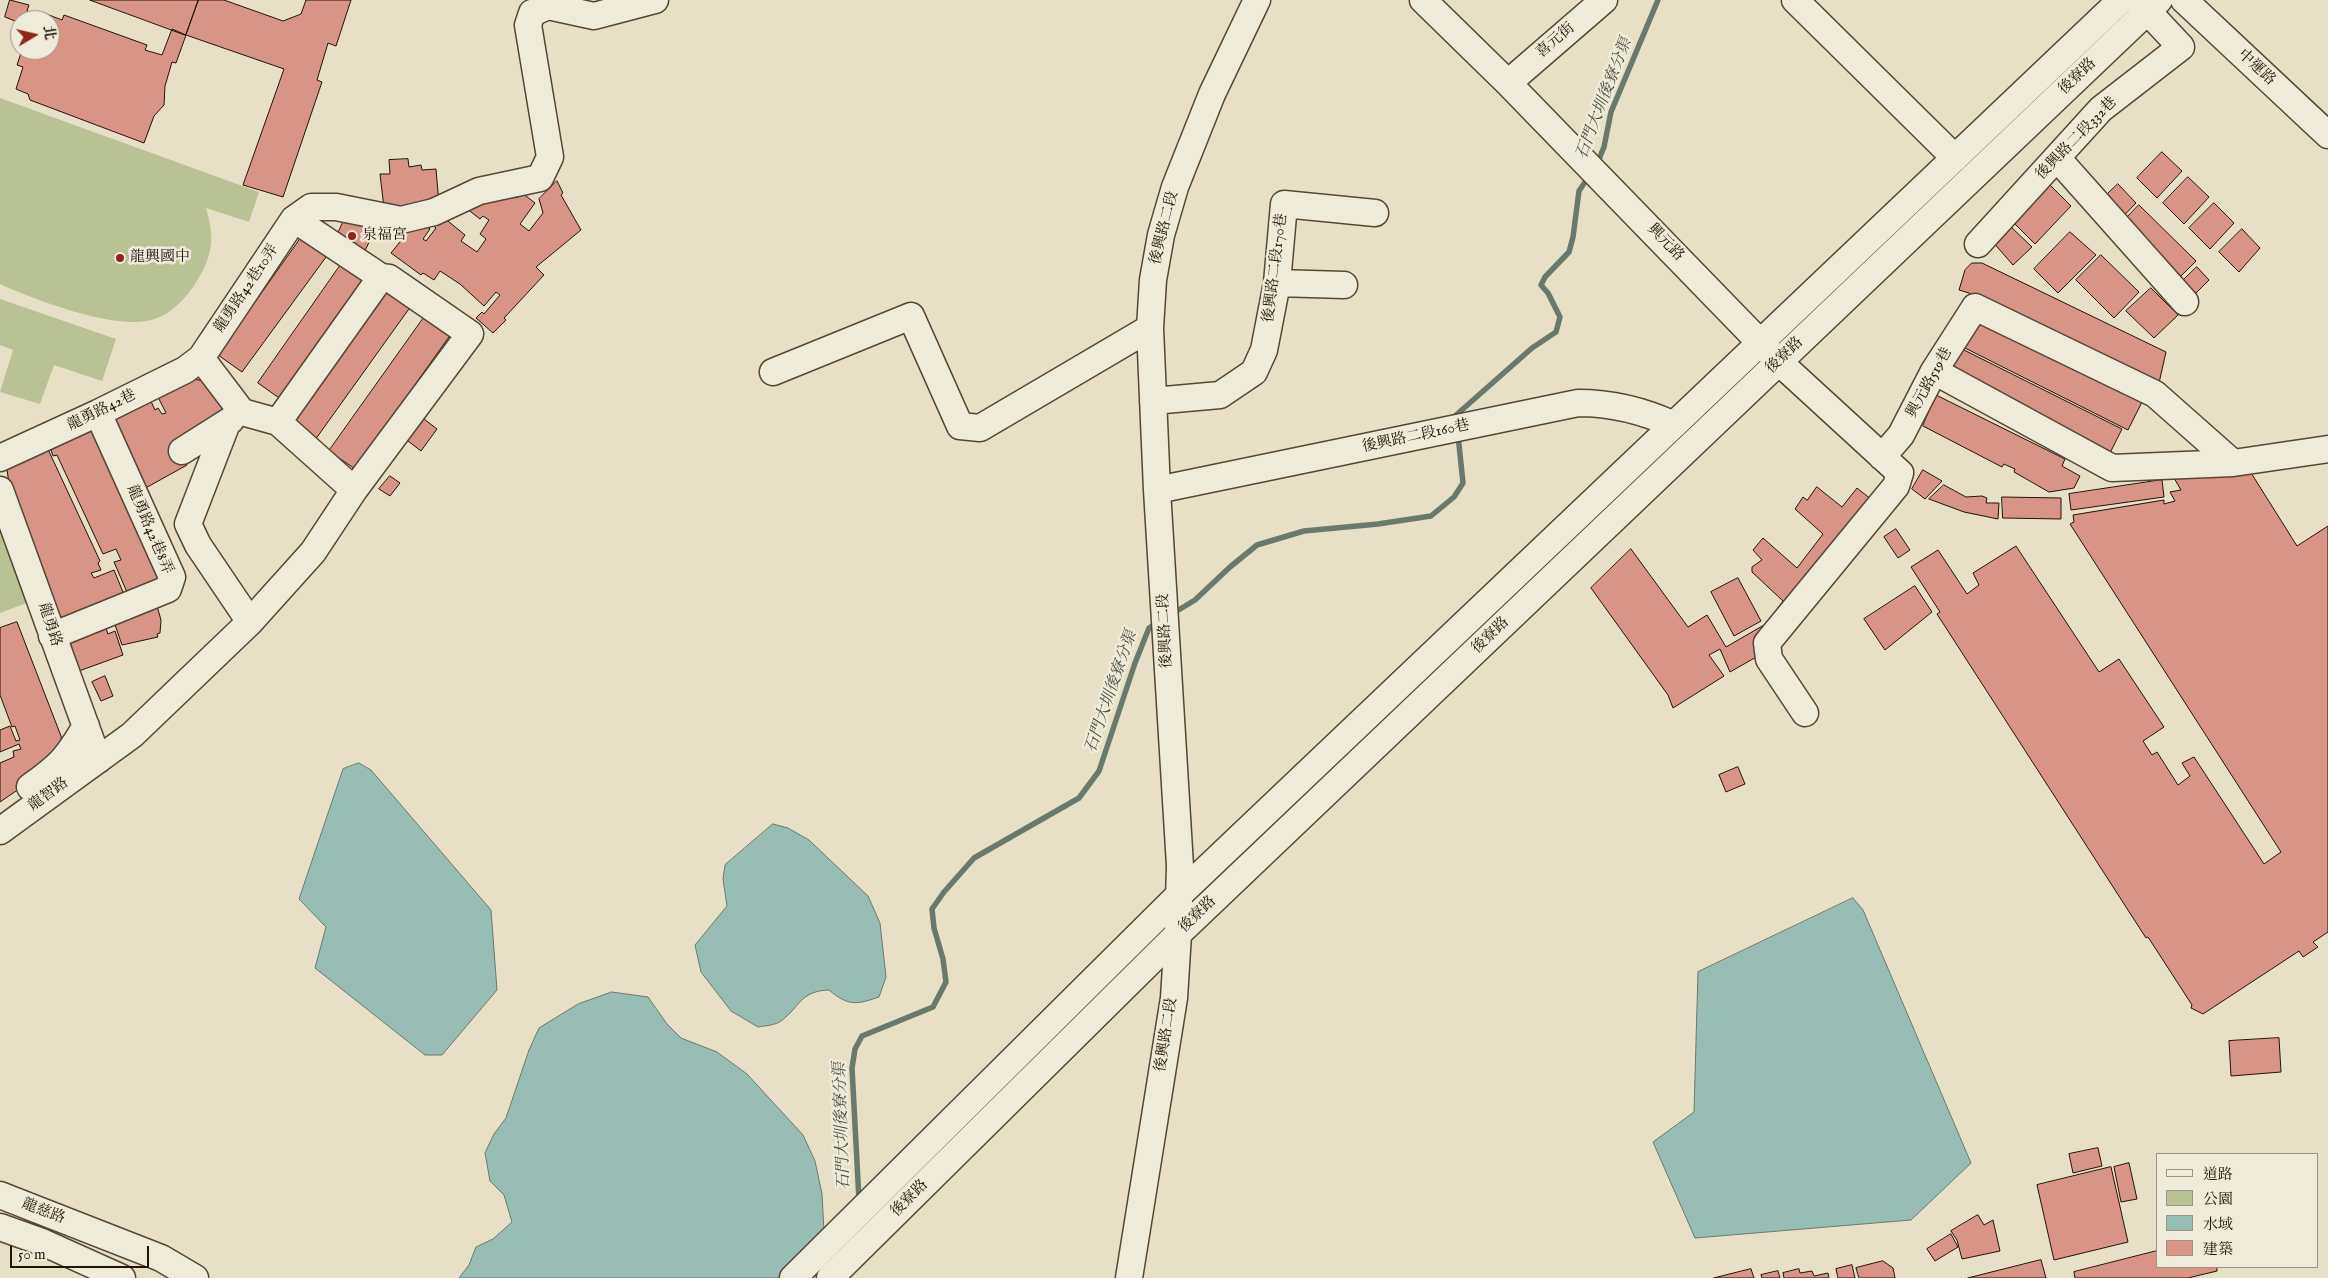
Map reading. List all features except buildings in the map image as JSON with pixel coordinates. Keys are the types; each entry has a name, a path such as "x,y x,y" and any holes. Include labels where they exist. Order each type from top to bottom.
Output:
{"street":[{"path":"278,422 381,277 294,219 311,207 336,207 401,220 434,212 479,192 540,178 550,158 528,24 532,13 548,3 594,16 654,0"},
{"name":"後興路二段","path":"1129,1278 1174,998 1179,895 1179,856 1153,401 1150,328 1153,280 1161,235 1175,187 1212,94 1257,0"},
{"name":"興元路","path":"1423,0 1508,83 1779,362 1900,473 1896,486 1767,643 1769,659 1805,713"},
{"name":"喜元街","path":"1508,83 1604,0"},
{"path":"1795,0 1954,158"},
{"name":"後寮路","path":"793,1278 1179,895 2121,0"},
{"name":"中運路","path":"2184,0 2328,136"},
{"name":"後寮路","path":"830,1278 1178,934 1779,362 2148,4"},
{"name":"後興路二段332巷","path":"1978,244 2101,109 2181,47 2148,4"},
{"path":"2056,158 2185,302"},
{"name":"後興路二段170巷","path":"1153,401 1220,396 1254,372 1264,350 1277,283 1284,204 1375,213"},
{"name":"龍勇路42巷10弄","path":"201,358 294,219"},
{"name":"龍智路","path":"0,831 132,735 250,622 313,552 354,490 470,334 389,278 381,277"},
{"path":"1277,283 1344,285"},
{"name":"興元路519巷","path":"1882,456 1901,435 1934,371 1975,307 2155,394 2233,463"},
{"path":"773,372 911,316 960,426 980,428 1150,328"},
{"path":"201,358 234,418"},
{"name":"龍勇路42巷","path":"0,458 185,370 201,358"},
{"path":"1934,371 2112,468 2233,463 2328,449"},
{"name":"後興路二段160巷","path":"1157,490 1578,403 1602,403 1658,418 1674,425"},
{"name":"龍勇路42巷8弄","path":"52,636 168,589 172,576 98,413"},
{"path":"234,418 188,524 198,545 250,622"},
{"path":"182,450 234,418 278,422 354,490"},
{"name":"龍勇路","path":"0,490 38,590 52,636 98,760"},
{"path":"0,809 56,769 68,756 86,726"},
{"name":"龍慈路","path":"0,1195 161,1258 195,1278"},
{"name":"龍慈路","path":"0,1227 42,1242 119,1277"},
{"path":"119,1277 129,1246"}],"green space":[{"path":"0,98 259,192 249,222 206,208 211,229 211,247 206,265 183,300 173,309 155,319 139,322 99,318 55,306 0,284"},
{"path":"0,299 116,339 102,381 54,365 40,404 0,392 13,350 0,345"},
{"path":"0,520 32,601 0,613"}],"water":[{"path":"359,763 371,770 491,910 497,990 442,1055 425,1055 315,968 326,927 299,899 343,769"},
{"path":"773,824 788,828 809,840 868,896 880,923 886,977 879,997 858,1003 842,999 829,990 819,991 806,997 779,1022 758,1027 731,1011 701,972 695,945 727,906 723,879 725,865"},
{"path":"1853,898 1863,910 1971,1163 1911,1220 1695,1238 1653,1142 1694,1112 1698,972"},
{"path":"612,992 648,997 667,1024 681,1038 717,1052 747,1074 803,1135 815,1161 822,1194 824,1232 799,1278 459,1278 469,1265 476,1247 493,1239 512,1222 504,1195 490,1181 485,1153 494,1134 506,1118 529,1050 539,1028 578,1004"}],"waterway":[{"name":"石門大圳後寮分渠","path":"1597,164 1604,147 1611,112 1658,0"},
{"name":"石門大圳後寮分渠","path":"1456,421 1455,416 1532,348 1556,332 1560,317 1548,293 1541,285 1545,277 1569,252 1573,237 1579,191 1589,176"},
{"name":"石門大圳後寮分渠","path":"1172,614 1195,600 1257,545 1304,531 1378,524 1431,516 1454,497 1463,483 1458,435"},
{"name":"石門大圳後寮分渠","path":"859,1200 852,1068 855,1049 862,1036 933,1007 946,982 943,959 934,928 932,909 944,892 974,858 1079,798 1099,771 1135,663 1149,628 1158,623"}],"place":[{"name":"泉福宮","path":"352,236"},
{"name":"龍興國中","path":"120,258"}]}
